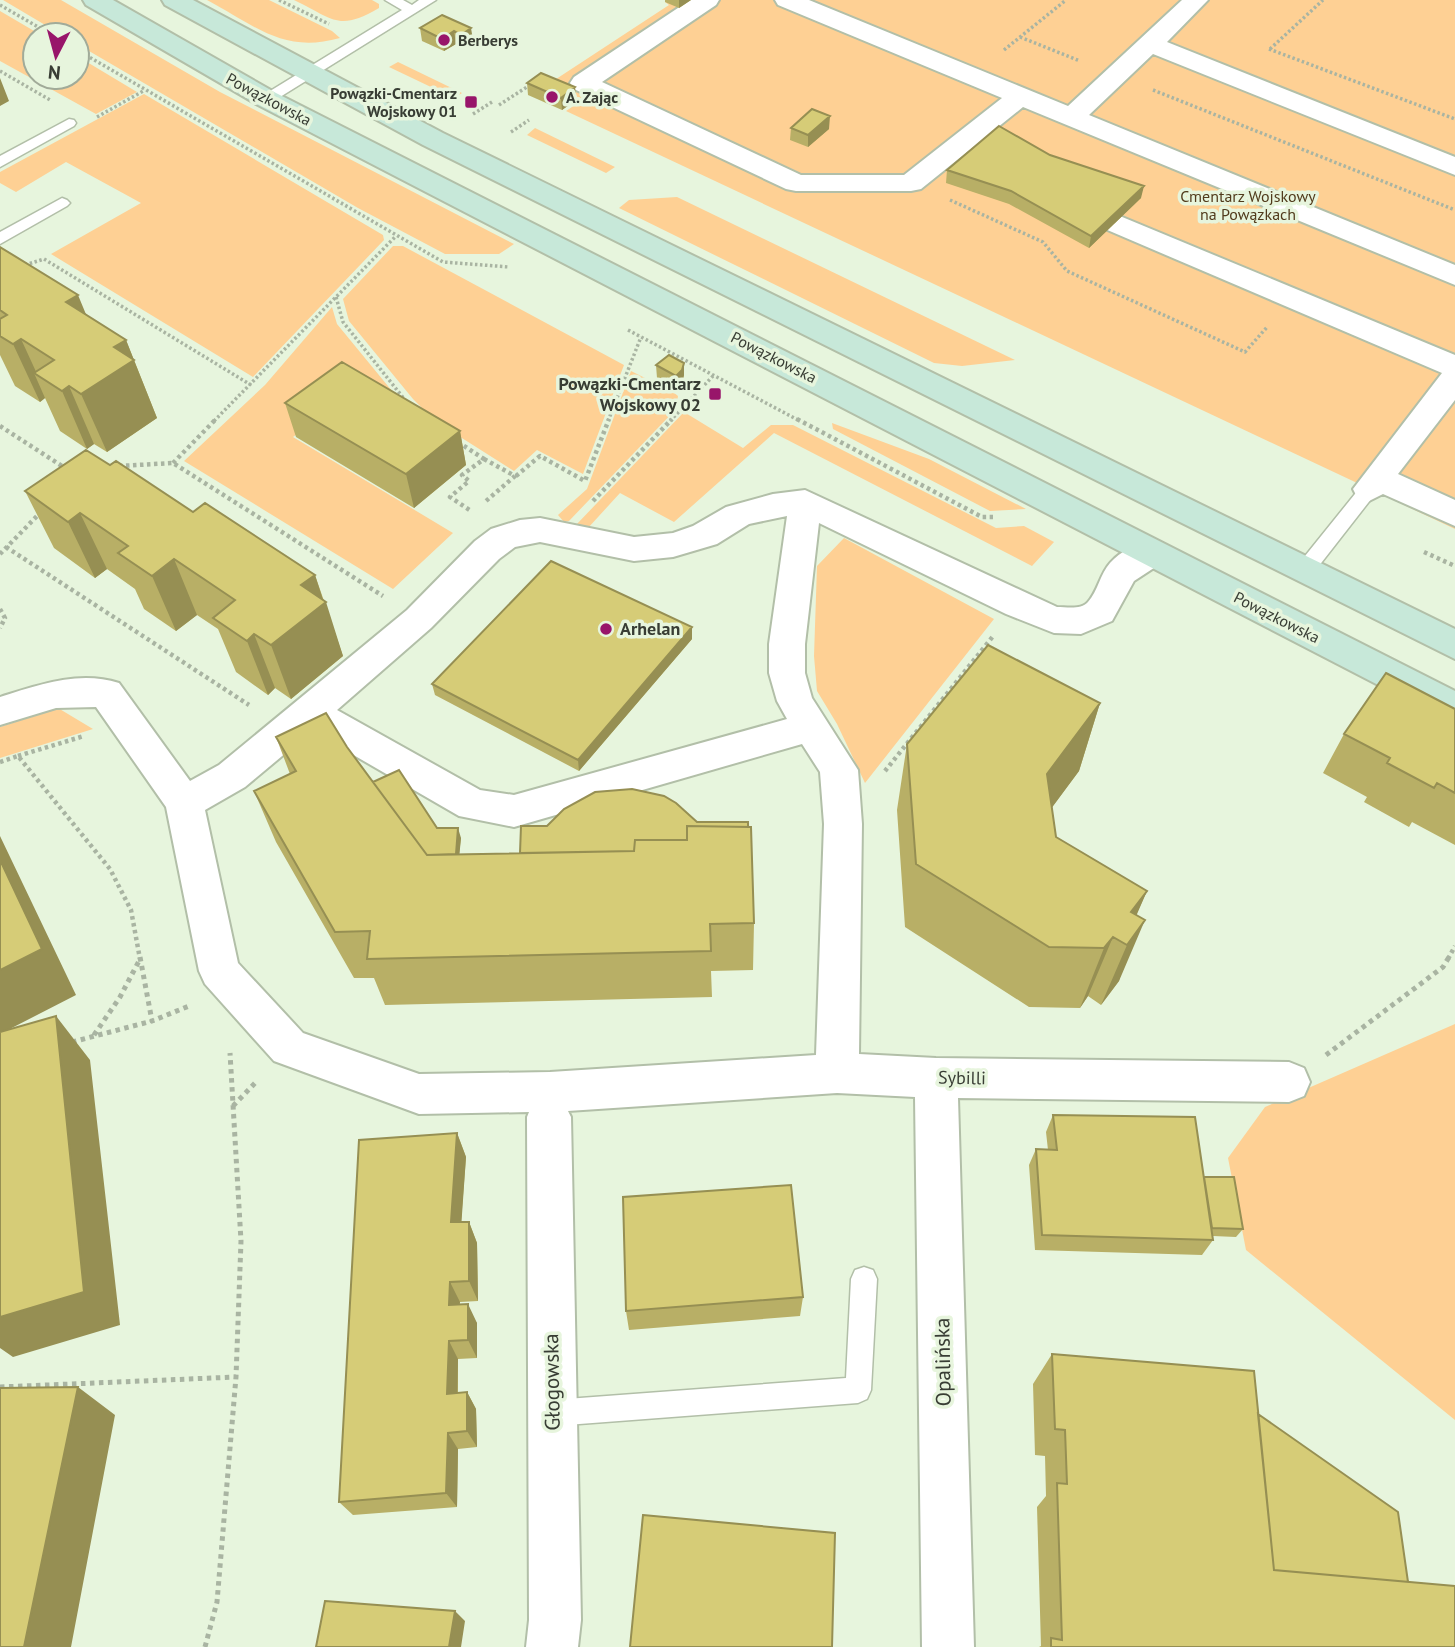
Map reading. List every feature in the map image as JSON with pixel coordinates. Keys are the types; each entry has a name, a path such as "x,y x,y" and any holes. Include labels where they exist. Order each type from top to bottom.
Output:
{"main road":[{"name":"Powązkowska","path":"95,0 267,99 1455,709"},
{"path":"174,0 433,139 1455,645"}],"street":[{"path":"707,0 583,83 796,183 911,183 1020,97"},
{"path":"787,0 1455,276"},
{"path":"1072,117 1196,0"},
{"path":"1150,44 1455,167"},
{"path":"1115,223 1455,367"},
{"path":"1450,392 1373,483 1455,514"},
{"path":"0,711 56,694 106,693 184,803 232,776 419,619 487,550 503,538 520,532 540,530 634,549 673,545 705,535 738,515 773,506 805,502 1018,605 1054,620 1081,621 1100,612 1122,572 1151,552"},
{"path":"805,502 787,644 787,673 795,701 839,770 843,824 837,1073"},
{"path":"299,721 473,805 514,811 813,726"},
{"name":"Sybilli","path":"184,803 219,971 289,1047 419,1094 550,1091 837,1073 936,1078 1289,1082"},
{"name":"Opalińska","path":"936,1078 948,1647"},
{"name":"Głogowska","path":"549,1117 555,1620 552,1647"}],"lane":[{"path":"392,0 412,10"},
{"path":"267,99 429,0"},
{"path":"0,162 69,123"},
{"path":"0,239 62,203"},
{"path":"1304,571 1373,483"},
{"path":"553,1413 858,1390 864,1279"}],"path":[{"path":"279,0 338,29"},
{"path":"971,76 1066,0"},
{"path":"1234,78 1323,0"},
{"path":"0,5 28,21"},
{"path":"1020,37 1080,61"},
{"path":"1269,49 1455,119"},
{"path":"91,58 443,261 506,266 519,273"},
{"path":"0,71 58,105"},
{"path":"1149,88 1455,210"},
{"path":"88,122 145,90"},
{"path":"473,114 492,102"},
{"path":"510,132 529,120"},
{"path":"173,463 396,236"},
{"path":"22,266 44,259 251,385"},
{"path":"336,298 343,322 407,402"},
{"path":"617,324 982,517 996,517"},
{"path":"484,459 462,475 469,481 450,497 472,512 540,456 585,481 641,337"},
{"path":"561,534 713,376"},
{"path":"0,426 64,468 78,467"},
{"path":"453,438 515,476"},
{"path":"118,466 173,463 419,619"},
{"path":"61,478 64,468"},
{"path":"0,554 46,507"},
{"path":"6,547 299,721"},
{"path":"1423,552 1455,566"},
{"path":"843,824 1018,605"},
{"path":"0,609 5,618 0,628"},
{"path":"0,762 127,723"},
{"path":"18,756 110,869 131,910 152,1021"},
{"path":"1289,1082 1443,967 1455,946"},
{"path":"93,1037 120,997 140,958"},
{"path":"66,1043 152,1021 195,1003"},
{"path":"205,1647 216,1602 236,1377 241,1241 230,1051"},
{"path":"0,1387 236,1377"}],"green space":[{"path":"3,0 61,0 220,92 514,244 499,254 445,254 358,208 91,52 91,21 38,21"},
{"path":"207,0 269,0 332,31 340,38 320,42 286,40 256,28"},
{"path":"294,0 372,0 379,4 379,8 354,20 345,21 328,17"},
{"name":"Cmentarz Wojskowy na Powązkach","path":"1455,0 1455,529 566,111 581,101 547,85 669,5 665,2"},
{"path":"0,11 21,23 21,73 0,61"},
{"path":"398,62 462,93 454,98 389,67"},
{"path":"91,64 137,92 96,114 54,91 91,91"},
{"path":"144,94 383,235 384,240 253,377 51,254 141,203 66,162 16,192 0,183 0,172"},
{"path":"535,128 615,167 606,173 527,135"},
{"path":"677,197 1015,360 962,366 934,363 619,208 629,200"},
{"path":"393,246 403,246 624,365 583,474 537,450 514,471 435,421 413,399 349,321 343,299"},
{"path":"332,307 337,324 406,408 352,394 293,437 453,533 393,589 184,461 265,385"},
{"path":"631,371 678,396 676,409 569,521 564,522 558,515 587,489"},
{"path":"684,412 743,448 771,425 793,425 996,528 1024,526 1054,542 1032,566 774,433 674,522 620,493 588,528 579,528 576,525"},
{"path":"832,423 929,459 1026,509 990,511 833,429"},
{"path":"844,538 994,619 865,783 837,724 817,691 814,656 817,566"},
{"path":"58,708 93,729 0,758 0,727"},
{"path":"1455,1024 1455,1420 1246,1250 1228,1158 1265,1107"}],"building":[{"path":"442,15 471,28 461,35 454,31 442,39 420,28"},
{"path":"541,73 575,87 561,98 527,83"},
{"path":"812,109 830,116 808,135 791,128"},
{"path":"999,126 1050,155 1144,186 1091,236 1011,191 947,170"},
{"path":"0,247 78,295 66,302 126,340 114,347 134,360 81,394 69,386 62,391 34,373 54,360 21,339 13,344 0,336 0,319 7,315 0,310"},
{"path":"669,355 684,363 676,376 656,365"},
{"path":"342,362 460,431 406,474 285,403"},
{"path":"86,450 110,465 116,461 193,512 205,503 315,575 301,585 326,602 271,645 254,634 247,641 213,618 235,600 174,559 152,576 118,553 128,546 80,513 68,522 25,491"},
{"path":"551,561 692,627 578,760 432,684"},
{"path":"988,645 1100,703 1047,774 1056,837 1147,891 1131,912 1145,920 1127,945 1113,937 1104,948 1049,947 916,864 907,744"},
{"path":"1386,673 1455,709 1455,793 1437,783 1434,788 1387,763 1390,758 1344,734"},
{"path":"326,713 347,747 427,855 634,851 635,840 687,840 687,826 751,827 754,923 710,924 711,951 367,959 370,931 335,932 254,791 296,771 276,737"},
{"path":"399,770 437,828 458,828 456,854 427,855 373,782"},
{"path":"632,789 664,796 697,822 748,822 748,827 687,826 687,840 635,840 634,851 520,853 521,826 547,826 564,809 595,792"},
{"path":"0,860 42,949 0,970"},
{"path":"56,1016 84,1292 0,1317 0,1032"},
{"path":"1053,1115 1195,1117 1213,1240 1042,1235 1036,1149 1057,1150"},
{"path":"457,1133 451,1222 469,1222 469,1281 450,1282 449,1305 468,1304 468,1340 449,1341 447,1394 467,1392 467,1431 448,1433 446,1493 339,1502 359,1140"},
{"path":"1204,1177 1234,1177 1243,1229 1212,1228"},
{"path":"791,1185 803,1297 626,1311 623,1197"},
{"path":"1052,1354 1254,1371 1274,1570 1455,1586 1455,1647 1051,1647 1051,1638 1062,1640 1057,1483 1067,1484 1065,1430 1055,1429"},
{"path":"78,1387 24,1647 0,1647 0,1388"},
{"path":"1258,1414 1398,1512 1408,1582 1274,1570"},
{"path":"643,1515 835,1533 832,1647 630,1647"},
{"path":"325,1601 455,1611 449,1647 316,1647"}],"place":[{"name":"Berberys","path":"444,40"},
{"name":"A. Zając","path":"552,97"},
{"name":"Powązki-Cmentarz Wojskowy 01","path":"471,102"},
{"name":"Powązki-Cmentarz Wojskowy 02","path":"715,394"},
{"name":"Arhelan","path":"606,629"}]}
